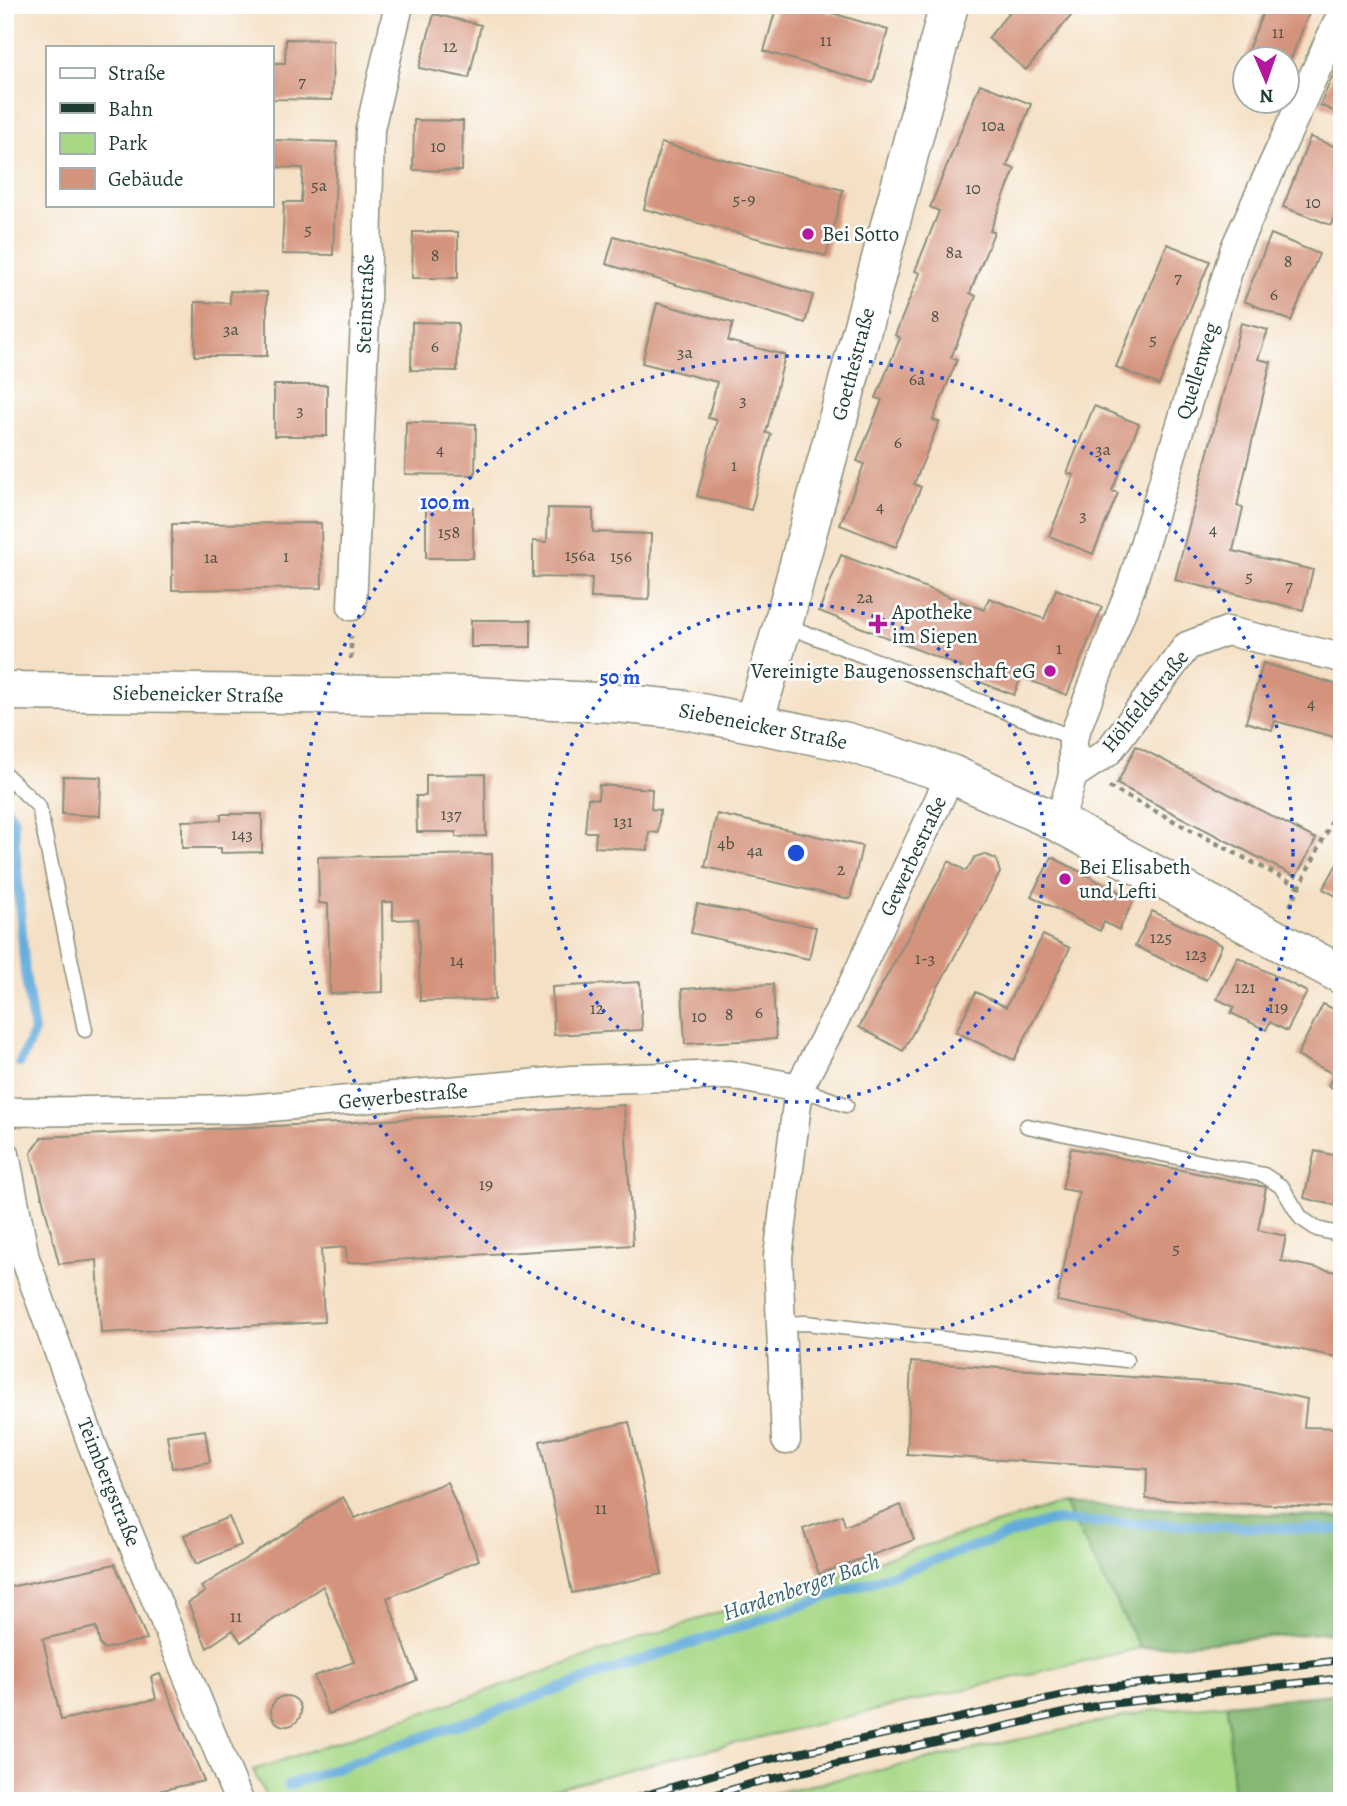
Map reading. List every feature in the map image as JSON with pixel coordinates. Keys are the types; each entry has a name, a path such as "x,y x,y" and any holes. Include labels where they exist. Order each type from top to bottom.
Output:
{"main road":[{"name":"Goethestraße","path":"754,722 783,624 949,5"},
{"name":"Siebeneicker Straße","path":"7,689 472,696 617,703 686,710 754,722 847,742 951,775 1059,823 1342,975"}],"street":[{"name":"Steinstraße","path":"352,606 366,299 370,129 398,5"},
{"name":"Quellenweg","path":"1073,738 1131,587 1234,248 1342,13"},
{"name":"Höhfeldstraße","path":"1073,775 1108,752 1187,646 1227,631 1342,658"},
{"name":"Höhfeldstraße","path":"1059,823 1073,775 1073,738"},
{"name":"Gewerbestraße","path":"786,1440 778,1257 799,1088 851,988 951,775"},
{"name":"Gewerbestraße","path":"5,1112 248,1110 572,1080 730,1075 799,1088"},
{"name":"Teimbergstraße","path":"5,1154 25,1258 93,1447 239,1801"}],"lane":[{"path":"783,624 1073,738"},
{"path":"5,774 39,807 85,1030"},
{"path":"799,1088 846,1105"},
{"path":"1027,1126 1264,1175 1282,1187 1301,1218 1317,1229 1342,1235"},
{"path":"781,1324 806,1323 1126,1360"}],"path":[{"path":"1111,788 1300,887"},
{"path":"1290,906 1342,801"}],"green space":[{"path":"1064,1503 1140,1648 690,1754 506,1801 268,1801 253,1770 817,1579"},
{"path":"1064,1503 1342,1518 1342,1631 1140,1648"},
{"path":"1342,1693 1342,1801 1234,1801 1227,1704"},
{"path":"1227,1704 1234,1801 737,1801 1150,1711"}],"building":[{"path":"777,5 806,5 888,30 873,83 764,51"},
{"path":"1015,5 1080,5 1026,70 988,38"},
{"path":"1266,5 1312,5 1296,46 1250,46"},
{"path":"434,14 481,25 469,78 419,68"},
{"path":"286,39 333,40 332,100 273,99 273,63 285,63"},
{"path":"1339,61 1342,62 1342,115 1320,105"},
{"path":"980,84 1031,104 1007,166 1015,169 990,231 994,232 970,293 976,296 951,358 957,360 933,420 939,422 914,484 921,487 896,547 840,525 864,464 857,461 882,400 876,398 900,338 895,335 920,273 915,271 939,211 930,207"},
{"path":"414,120 463,121 462,171 413,170"},
{"path":"1310,137 1342,149 1342,197 1331,225 1283,207"},
{"path":"274,140 337,142 333,255 282,254 284,202 301,202 303,168 273,167"},
{"path":"661,143 843,190 826,256 644,209"},
{"path":"413,232 458,232 458,278 412,278"},
{"path":"1271,234 1319,254 1291,321 1244,301"},
{"path":"614,236 813,295 805,323 606,264"},
{"path":"1167,244 1210,261 1159,385 1116,367"},
{"path":"230,291 267,292 267,356 195,356 195,302 230,303"},
{"path":"657,303 733,323 728,341 785,355 766,433 771,434 751,510 697,496 717,420 708,418 717,382 642,363"},
{"path":"412,322 458,323 457,371 411,370"},
{"path":"1241,323 1268,330 1258,359 1271,362 1237,506 1243,508 1233,551 1313,570 1303,610 1175,580"},
{"path":"274,385 327,385 327,436 274,436"},
{"path":"1094,406 1139,424 1112,491 1118,493 1093,554 1049,536 1074,475 1067,473"},
{"path":"406,422 476,424 475,475 405,474"},
{"path":"426,507 473,507 473,558 426,558"},
{"path":"548,508 593,509 593,532 651,534 649,600 591,598 592,578 533,577 533,541 547,542"},
{"path":"321,523 322,588 172,590 172,524"},
{"path":"841,555 984,610 989,598 1044,619 1056,589 1102,607 1067,695 1021,677 1014,695 959,674 962,667 819,611"},
{"path":"471,620 531,620 531,647 471,647"},
{"path":"1263,663 1342,686 1342,739 1275,721 1272,730 1246,722"},
{"path":"1136,746 1316,839 1296,877 1117,784"},
{"path":"485,774 486,836 456,837 456,832 417,832 416,796 426,796 426,775"},
{"path":"63,776 101,777 100,816 62,814"},
{"path":"599,785 652,789 651,809 660,810 658,833 649,832 648,850 595,847 596,832 585,832 588,798 598,799"},
{"path":"221,814 262,814 262,852 221,853 221,848 182,848 182,821 221,820"},
{"path":"717,814 862,846 850,899 705,867"},
{"path":"492,854 495,1000 420,1001 418,919 393,920 393,902 382,902 383,992 330,994 328,904 319,903 318,857"},
{"path":"984,854 996,859 1000,873 903,1051 859,1027 949,861 966,871 975,857"},
{"path":"1342,855 1342,899 1323,889"},
{"path":"1052,857 1134,900 1119,930 1104,922 1100,931 1031,896"},
{"path":"697,904 816,927 809,959 691,933"},
{"path":"1152,911 1222,945 1206,980 1135,946"},
{"path":"1043,935 1070,948 1014,1060 956,1032 976,992 1006,1007"},
{"path":"1238,957 1307,992 1287,1031 1270,1022 1266,1030 1231,1013 1234,1007 1217,999"},
{"path":"640,982 642,1030 554,1035 552,987"},
{"path":"773,984 776,1039 685,1044 682,989"},
{"path":"1323,1004 1342,1013 1342,1092 1328,1086 1334,1074 1297,1056"},
{"path":"624,1105 633,1245 347,1263 346,1247 321,1249 324,1322 101,1333 97,1260 59,1264 31,1153 42,1137 338,1123"},
{"path":"1071,1148 1266,1187 1258,1230 1286,1236 1281,1261 1342,1273 1342,1358 1057,1301 1079,1192 1062,1189"},
{"path":"1315,1151 1342,1157 1342,1207 1304,1198"},
{"path":"911,1362 1234,1384 1307,1399 1304,1427 1342,1428 1342,1508 1146,1499 1147,1469 907,1454"},
{"path":"629,1422 662,1574 572,1593 540,1441"},
{"path":"205,1430 210,1462 172,1468 167,1435"},
{"path":"447,1482 479,1560 387,1598 417,1680 377,1698 328,1714 314,1676 354,1662 323,1586 241,1642 233,1630 207,1648 188,1603 205,1592 201,1587 343,1497 355,1518"},
{"path":"901,1505 914,1540 819,1574 803,1529 842,1515 845,1526"},
{"path":"229,1517 241,1545 196,1564 184,1535"},
{"path":"115,1564 147,1639 104,1649 100,1645 96,1627 43,1639 61,1720 156,1699 151,1677 160,1674 204,1781 111,1801 5,1801 5,1588"},
{"path":"286,1696 297,1700 301,1711 297,1722 286,1726 275,1722 271,1711 275,1700"}],"waterway":[{"path":"5,807 13,818 25,973 34,1031 20,1063"},
{"name":"Hardenberger Bach","path":"288,1785 595,1676 1049,1521 1342,1530"}],"railway":[{"path":"626,1801 748,1764 1092,1689 1342,1660"},
{"path":"693,1801 753,1783 1100,1705 1342,1678"}],"place":[{"name":"Bei Sotto","path":"808,234"},
{"name":"Apotheke im Siepen","path":"878,624"},
{"name":"Vereinigte Baugenossenschaft eG","path":"1050,671"},
{"name":"Bei Elisabeth und Lefti","path":"1065,879"}]}
